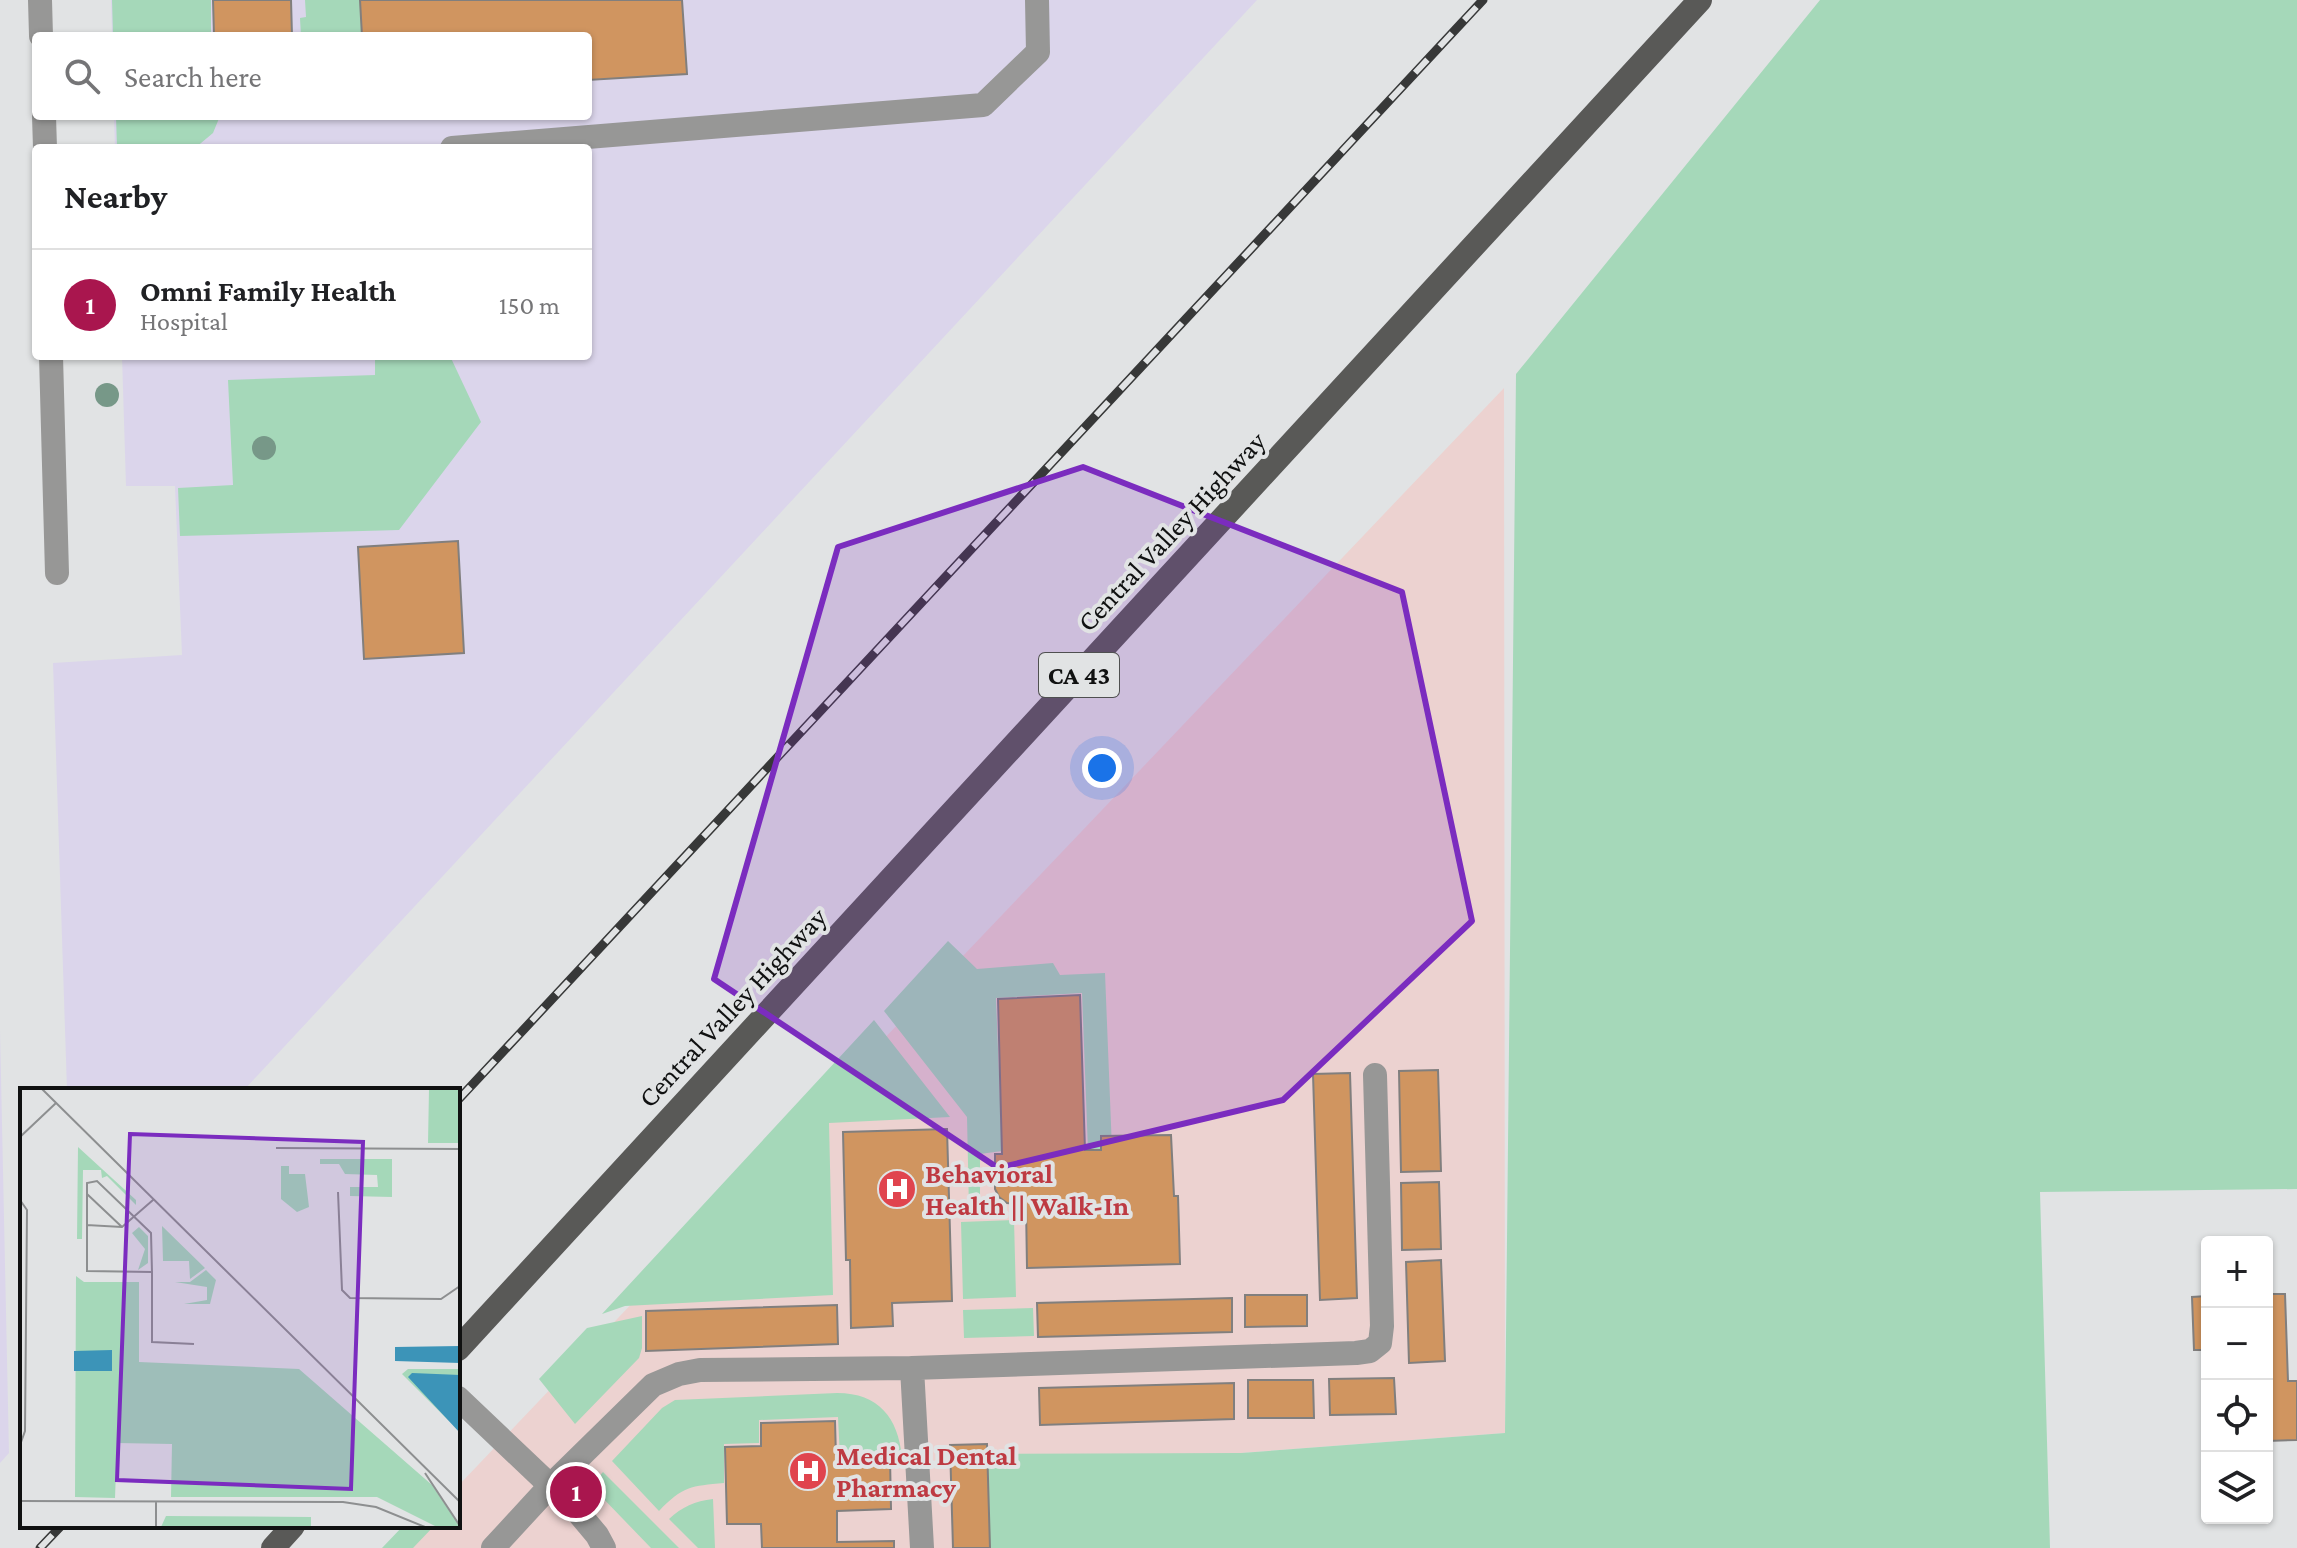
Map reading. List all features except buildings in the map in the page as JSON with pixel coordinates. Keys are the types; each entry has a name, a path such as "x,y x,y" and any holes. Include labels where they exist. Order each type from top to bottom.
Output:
{"main road":[{"name":"Central Valley Highway","path":"460,1347 1700,0"},
{"path":"273,1548 291,1528"}],"street":[{"path":"40,0 41,32"},
{"path":"501,144 983,105 1038,52 1037,0"},
{"path":"44,120 45,144"},
{"path":"51,360 57,573"},
{"path":"493,1548 551,1485 653,1385 679,1374 700,1370 912,1368 1370,1351 1380,1343 1382,1326 1375,1075"},
{"path":"912,1368 922,1548"},
{"path":"460,1400 576,1510 604,1548"}],"highlighted area":[{"path":"1083,467 1402,592 1472,921 1283,1100 998,1168 714,979 838,547"}],"shaded area":[{"path":"111,0 1257,0 246,1088 67,1088 53,663 182,655 175,486 126,486 122,360 592,360 592,144 115,144 114,120 592,120 592,32 112,32"},
{"path":"1504,388 1505,1433 1241,1453 980,1548 399,1548 418,1528 460,1528 460,1484"},
{"path":"0,1030 9,1453 0,1463"}],"green space":[{"path":"112,0 211,0 211,32 113,32"},
{"path":"305,0 361,0 362,32 301,32 300,18 306,17"},
{"path":"1820,0 2297,0 2297,1189 2040,1192 2050,1548 980,1548 977,1454 1241,1453 1505,1433 1516,374"},
{"path":"116,120 218,120 213,133 200,144 117,144"},
{"path":"375,360 452,360 481,422 399,530 180,536 178,488 233,485 228,380 375,375"},
{"path":"948,941 977,969 1053,963 1060,975 1105,973 1112,1149 1088,1150 1082,993 996,998 1002,1151 980,1154 980,1209 969,1210 967,1117 884,1011"},
{"path":"874,1020 950,1117 829,1123 833,1295 625,1306 602,1314"},
{"path":"1014,1220 1016,1297 963,1299 961,1222"},
{"path":"1033,1308 1034,1336 964,1338 963,1310"},
{"path":"642,1316 639,1358 575,1424 539,1379 587,1328"},
{"path":"837,1393 864,1398 884,1410 896,1431 902,1457 840,1458 838,1417 759,1420 759,1443 724,1444 724,1483 688,1489 659,1511 612,1461 662,1408 675,1400"},
{"path":"603,1472 679,1548 651,1548 596,1491 596,1480"},
{"path":"713,1499 715,1548 698,1548 669,1519 689,1505"},
{"path":"401,1528 432,1528 413,1548 382,1548"}],"railway":[{"path":"460,1098 1483,0"},
{"path":"40,1548 59,1528"}],"place":[{"name":"Behavioral Health || Walk-In","path":"897,1189"},
{"name":"Medical Dental Pharmacy","path":"808,1471"},
{"name":"Omni Family Health","path":"576,1492"}]}
